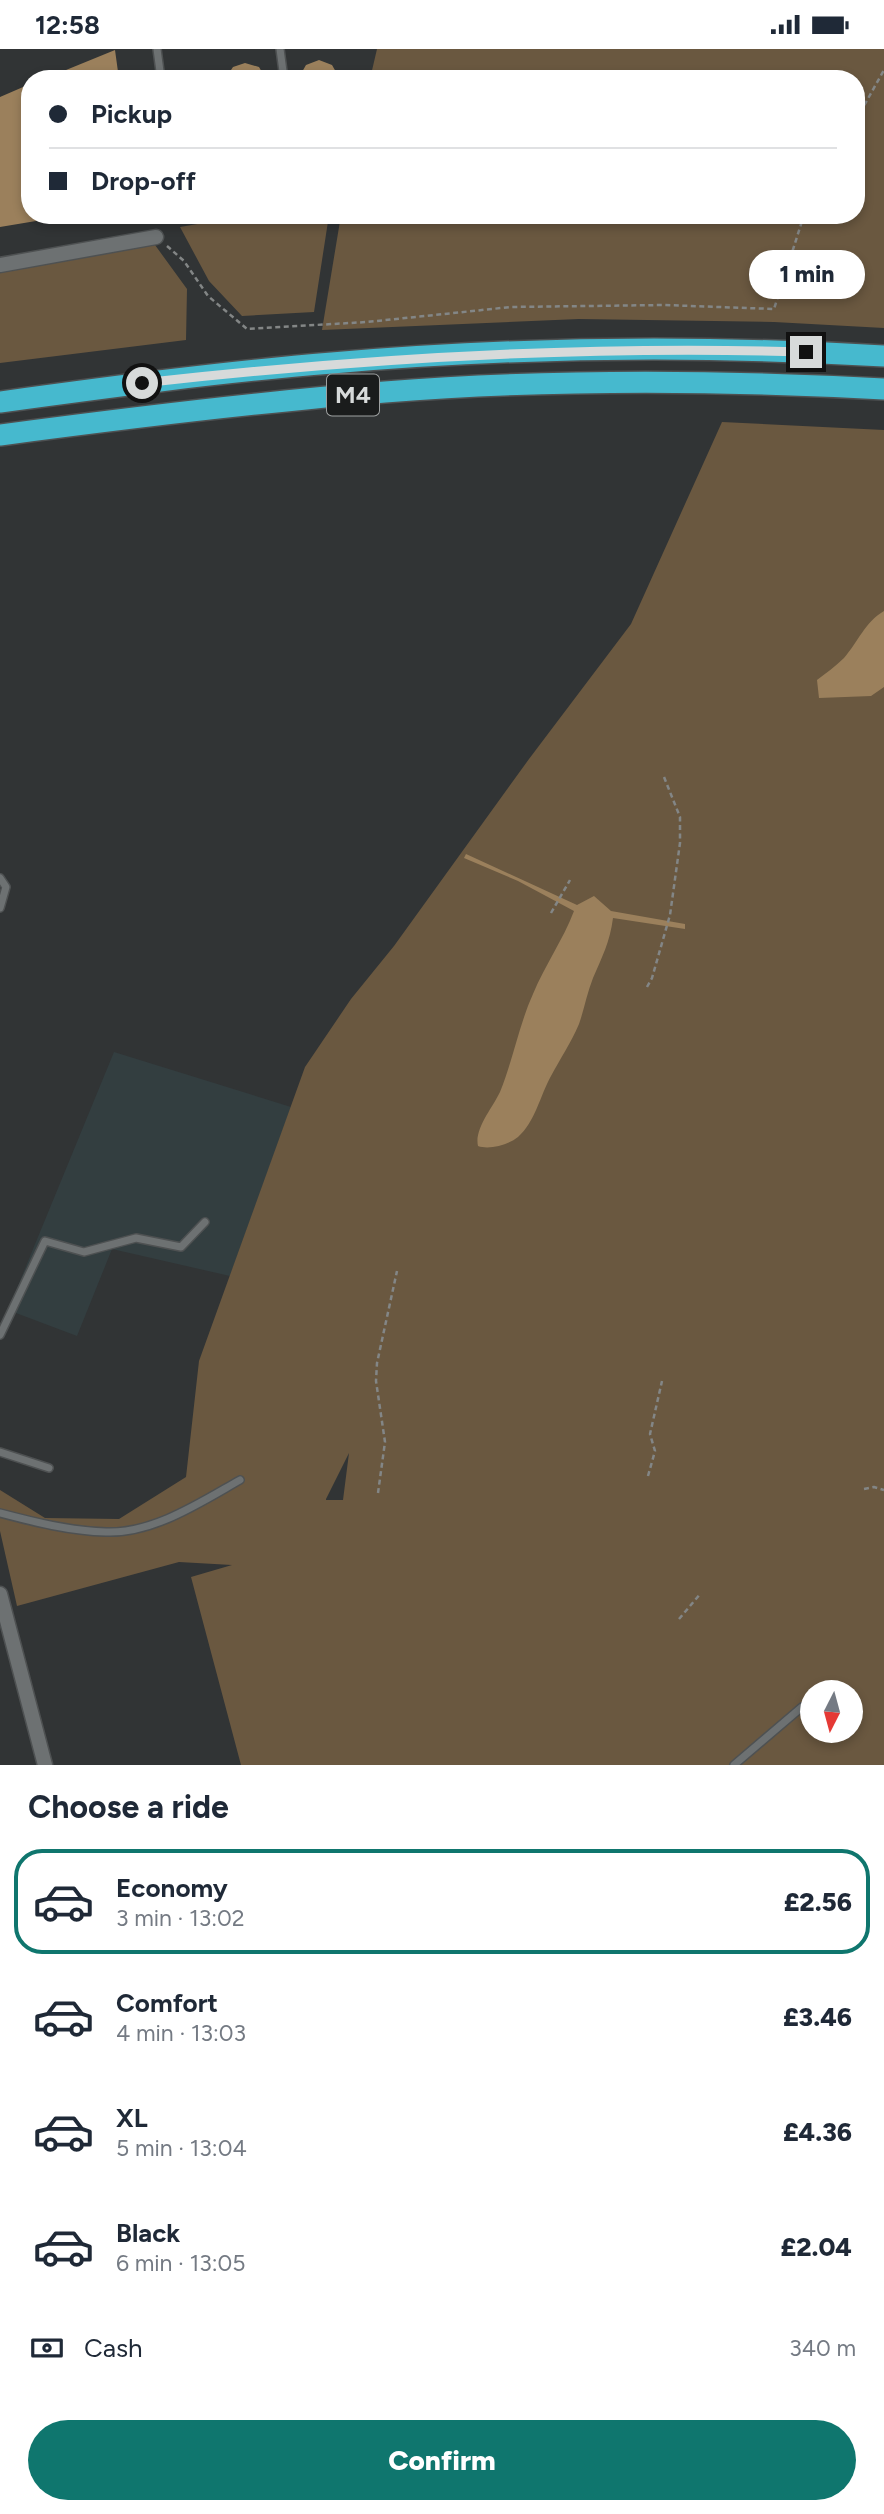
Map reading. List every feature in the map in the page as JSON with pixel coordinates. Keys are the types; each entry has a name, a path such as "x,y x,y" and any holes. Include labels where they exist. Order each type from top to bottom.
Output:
{"highway":[{"name":"M4","path":"0,402 258,370 465,354 711,349 884,356"},
{"name":"M4","path":"0,435 253,403 482,387 695,384 884,390"}],"street":[{"path":"0,265 156,237"},
{"path":"0,1594 45,1765"}],"lane":[{"path":"157,49 160,70"},
{"path":"280,49 283,70"},
{"path":"0,878 6,887 0,908"},
{"path":"0,1335 45,1241 84,1252 136,1238 181,1247 205,1222"},
{"path":"0,1452 49,1468"},
{"path":"0,1513 107,1533 154,1524 240,1480"},
{"path":"734,1765 800,1709"}],"path":[{"path":"865,104 884,71"},
{"path":"156,237 184,261 208,296 247,329 367,322 511,307 665,305 774,309 801,224"},
{"path":"647,987 663,944 679,860 680,817 664,777"},
{"path":"551,913 570,880"},
{"path":"378,1493 385,1442 376,1381 377,1363 397,1271"},
{"path":"648,1476 655,1451 650,1434 662,1381"},
{"path":"864,1489 874,1487 884,1490"},
{"path":"679,1619 701,1593"}],"shaded area":[{"path":"377,49 884,49 884,328 774,322 579,319 322,330 340,224 865,224 865,70 372,70"},
{"path":"115,50 118,70 66,70"},
{"path":"319,60 332,65 335,70 303,70 306,65"},
{"path":"245,63 261,70 231,70"},
{"path":"21,88 21,224 0,227 0,97"},
{"path":"198,224 328,224 314,312 242,316 209,281 180,227"},
{"path":"155,245 187,289 186,340 0,363 0,271"},
{"path":"722,422 884,430 884,1765 241,1765 191,1577 232,1565 179,1562 17,1606 0,1531 0,1490 45,1518 119,1519 186,1477 199,1361 305,1067 351,999 394,946 529,759 631,624","holes":["349,1453 343,1500 326,1499"]},
{"path":"884,611 884,687 871,696 819,698 817,680 844,658 867,626"},
{"path":"466,854 577,905 594,896 611,911 685,924 685,929 613,918 608,942 579,1024 533,1116 518,1137 493,1147 478,1146 479,1133 500,1092 533,994 574,911 518,881 464,858"},
{"path":"114,1052 291,1107 230,1276 112,1249 77,1336 8,1310"}],"route":[{"path":"142,383 333,363 465,354 631,349 806,352"}]}
